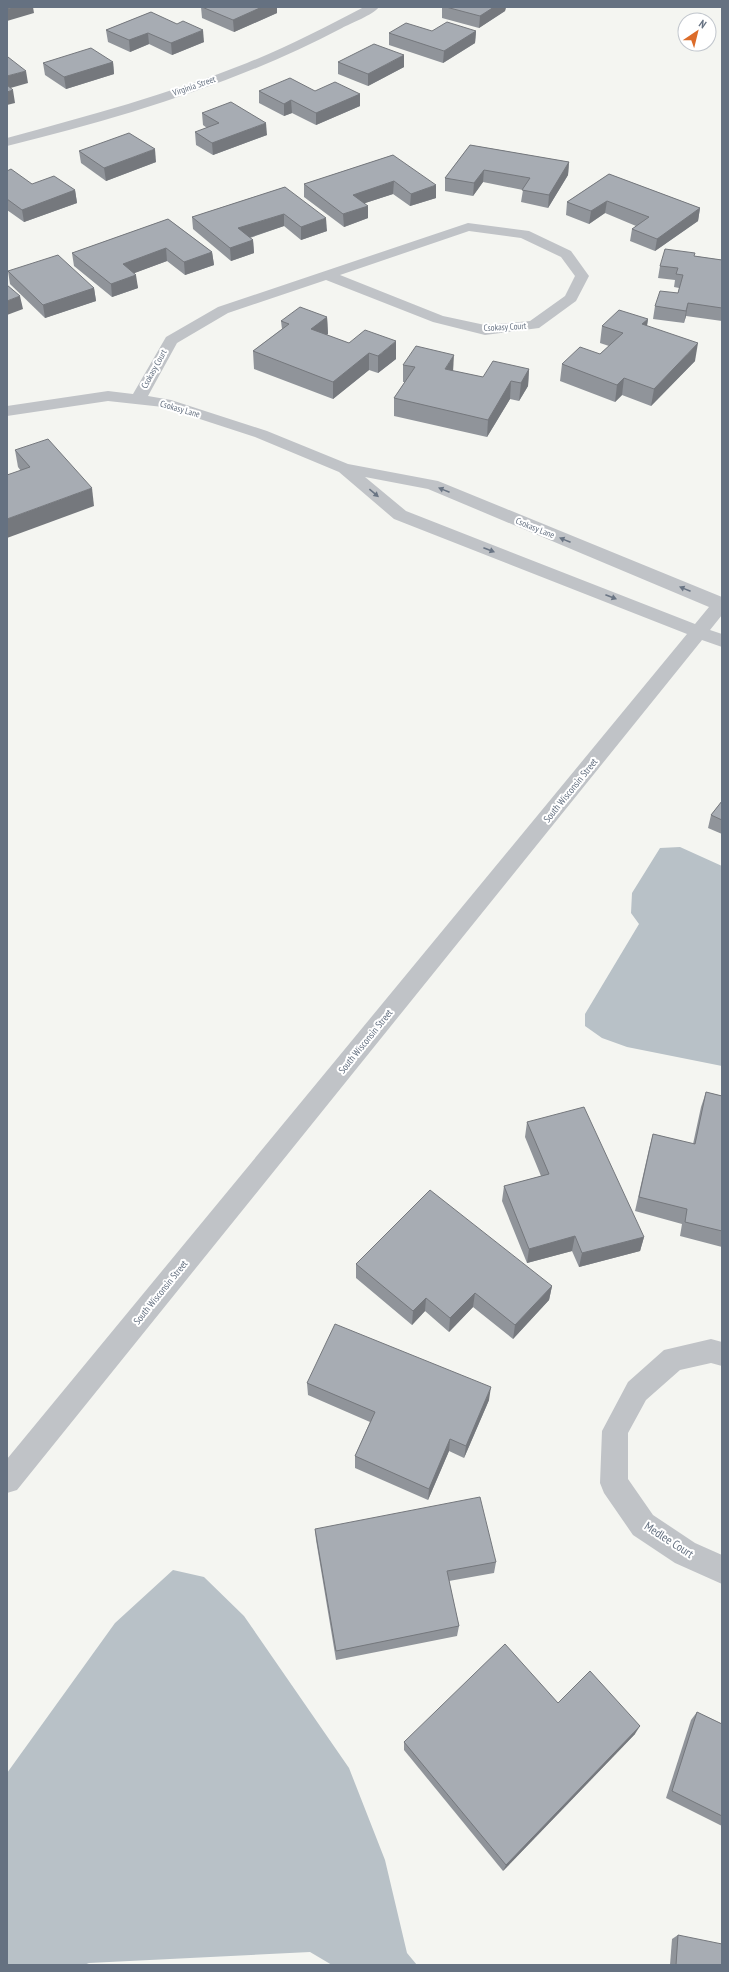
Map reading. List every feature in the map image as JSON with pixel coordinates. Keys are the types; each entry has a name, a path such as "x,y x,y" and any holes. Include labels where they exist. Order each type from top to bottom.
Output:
{"street":[{"name":"Virginia Street","path":"7,142 124,110 223,76 283,52 373,7"},
{"name":"Csokasy Court","path":"138,400 170,340 223,310 326,275 468,227 524,234 566,254 582,276 571,298 534,325 485,330 438,319 326,275"},
{"name":"Csokasy Lane","path":"7,411 108,396 166,403 261,434 344,468 432,485 722,604"},
{"name":"Csokasy Lane","path":"344,468 400,515 722,641"},
{"name":"South Wisconsin Street","path":"7,1480 722,604"},
{"name":"Medlee Court","path":"722,1354 711,1351 673,1359 637,1391 615,1431 614,1483 643,1525 685,1553 722,1570"}],"shaded area":[{"path":"680,847 722,866 722,1066 627,1047 602,1038 585,1026 585,1014 639,924 631,913 632,893 660,848"},
{"path":"173,1570 204,1577 244,1616 349,1768 385,1860 407,1953 417,1965 332,1965 310,1952 89,1963 84,1965 7,1965 7,1773 115,1623"}],"building":[{"path":"202,7 262,7 233,20"},
{"path":"446,7 494,7 480,16"},
{"path":"151,12 177,24 183,21 203,30 171,43 148,33 129,40 106,30"},
{"path":"447,22 476,31 444,51 389,33 406,23 432,31"},
{"path":"374,44 404,55 368,74 338,62"},
{"path":"91,48 113,62 64,77 43,63"},
{"path":"8,57 26,71 7,76"},
{"path":"290,78 315,91 335,82 360,94 316,113 291,100 284,104 259,91"},
{"path":"7,85 13,90 7,92"},
{"path":"231,102 266,123 212,143 195,132 219,123 202,113"},
{"path":"129,133 155,149 104,168 79,151"},
{"path":"470,145 569,162 549,195 522,190 530,178 484,170 474,183 445,178"},
{"path":"393,155 436,185 411,194 394,181 353,195 368,206 343,214 304,184"},
{"path":"11,169 32,184 54,176 75,190 22,210 7,199 7,171"},
{"path":"609,174 700,208 657,239 632,229 649,217 607,201 591,211 567,202"},
{"path":"285,187 326,218 301,227 284,214 238,228 253,240 230,248 192,217"},
{"path":"168,219 212,252 184,262 166,248 123,264 136,275 111,284 72,253"},
{"path":"665,249 695,253 694,256 722,260 722,308 688,303 686,311 655,306 660,291 678,293 683,275 676,274 678,268 660,266"},
{"path":"58,255 94,288 43,305 8,271"},
{"path":"7,285 20,296 7,301"},
{"path":"300,307 327,317 311,329 349,343 365,330 396,341 378,356 369,353 333,382 253,351 289,324 281,321"},
{"path":"619,310 648,319 642,324 698,343 654,389 624,378 617,385 562,364 580,347 600,354 623,333 602,326"},
{"path":"416,346 454,355 445,369 483,377 493,361 529,369 521,383 511,381 488,420 394,398 415,367 403,365"},
{"path":"48,439 92,488 7,519 7,475 30,467 15,450"},
{"path":"722,801 722,820 711,815"},
{"path":"706,1092 722,1096 722,1231 685,1222 687,1209 639,1197 653,1134 695,1144"},
{"path":"584,1107 644,1237 582,1253 575,1236 529,1249 504,1186 549,1174 527,1122"},
{"path":"430,1190 552,1286 515,1325 475,1293 450,1318 426,1298 413,1311 356,1264"},
{"path":"335,1324 491,1387 466,1446 450,1439 429,1489 355,1456 375,1412 307,1383"},
{"path":"480,1497 496,1562 447,1571 459,1626 336,1651 315,1529"},
{"path":"505,1644 558,1703 590,1671 640,1726 506,1865 404,1742"},
{"path":"697,1712 722,1724 722,1816 672,1791"},
{"path":"678,1935 722,1944 722,1965 676,1965"}]}
